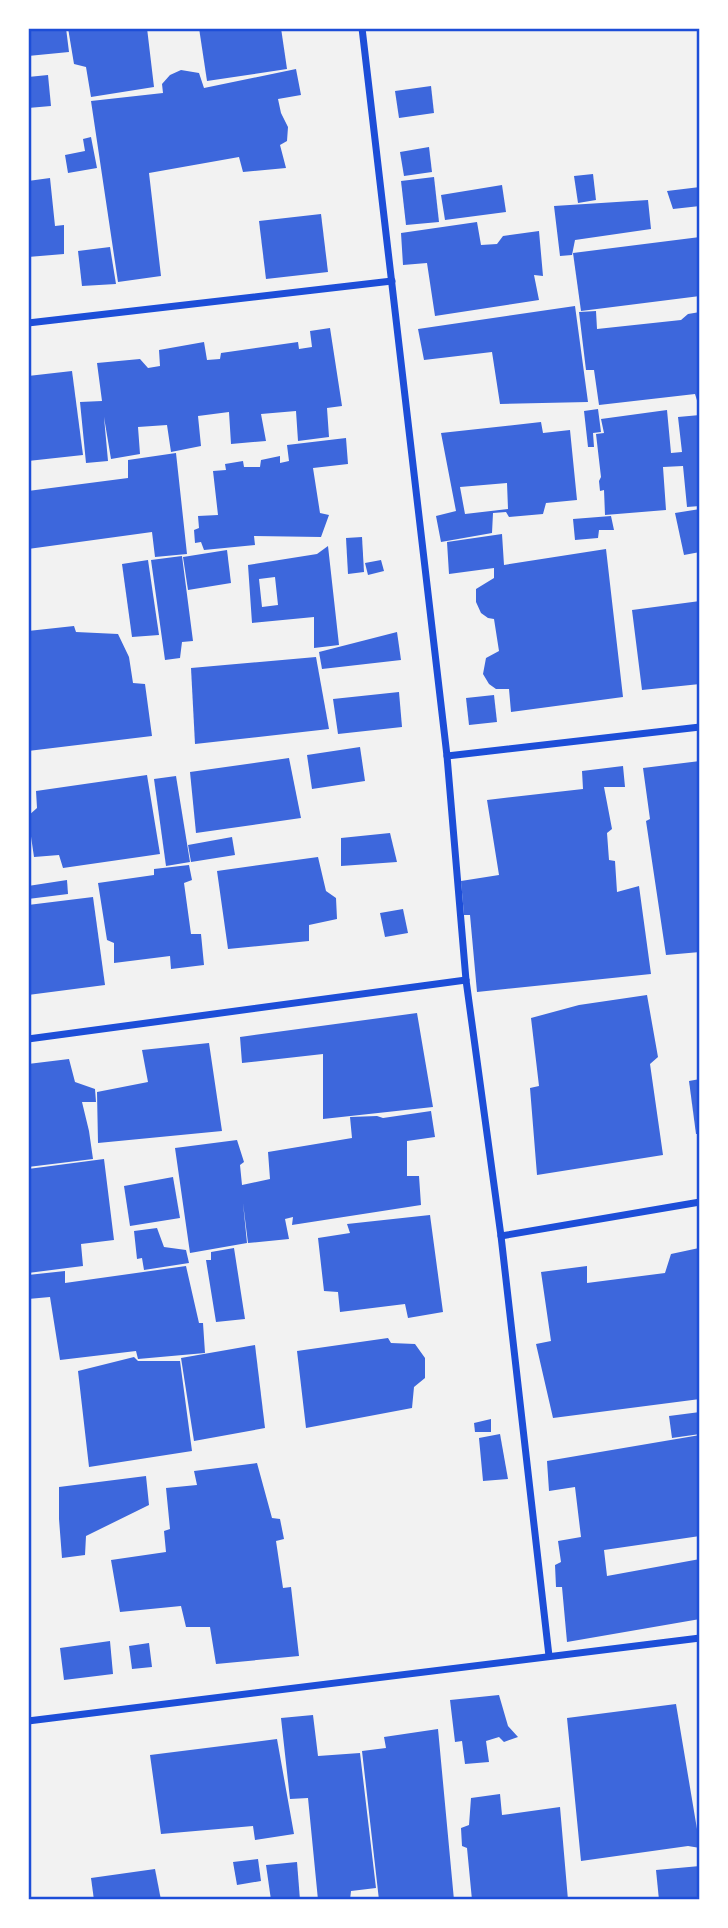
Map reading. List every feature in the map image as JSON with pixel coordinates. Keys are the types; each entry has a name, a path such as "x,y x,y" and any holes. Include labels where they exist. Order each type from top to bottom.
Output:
{"street":[{"path":"362,28 447,756 466,980 501,1236 549,1656"},
{"path":"28,323 392,281"},
{"path":"447,756 700,727"},
{"path":"28,1039 466,980"},
{"path":"501,1236 700,1202"},
{"path":"28,1721 700,1638"}],"building":[{"path":"28,28 66,28 69,52 28,56"},
{"path":"68,28 147,28 154,87 91,97 86,67 74,64"},
{"path":"199,28 281,28 287,69 207,81"},
{"path":"296,69 301,95 278,99 288,127 287,141 280,145 286,168 243,172 239,157 149,173 161,276 118,282 91,101 163,93 162,84 170,75 181,70 199,73 204,88"},
{"path":"48,75 51,106 28,108 28,77"},
{"path":"431,86 434,113 399,118 395,91"},
{"path":"91,137 97,168 68,173 65,155 85,151 83,139"},
{"path":"429,147 432,172 404,176 400,152"},
{"path":"593,174 596,200 578,203 574,176"},
{"path":"434,177 439,222 406,225 401,181"},
{"path":"50,178 55,226 64,225 64,254 28,257 28,181"},
{"path":"502,185 506,212 445,220 441,195"},
{"path":"700,187 700,206 673,209 667,191"},
{"path":"648,200 651,229 575,240 572,255 560,256 554,206"},
{"path":"321,214 328,272 266,279 259,221"},
{"path":"477,222 481,245 497,244 503,236 539,231 543,276 534,275 539,300 435,316 427,263 403,265 401,233"},
{"path":"700,237 700,296 581,311 573,253"},
{"path":"110,247 116,284 82,286 78,251"},
{"path":"575,306 588,402 500,404 492,352 424,360 418,329"},
{"path":"596,311 597,329 681,320 688,314 700,312 700,410 695,394 599,405 594,370 586,370 579,312"},
{"path":"330,328 342,406 327,408 329,437 298,441 296,411 261,414 266,441 231,444 229,412 198,416 201,446 171,452 167,425 138,427 140,454 111,459 104,417 108,461 86,463 80,402 102,401 97,363 140,359 148,368 160,366 159,350 204,342 207,360 220,359 221,353 298,342 299,349 312,347 310,331"},
{"path":"72,371 83,455 28,461 28,376"},
{"path":"598,409 601,432 593,433 594,447 588,447 584,411"},
{"path":"667,410 671,453 682,452 678,417 700,415 700,506 687,507 683,466 663,467 666,510 605,515 604,490 600,491 596,434 604,433 601,419"},
{"path":"541,422 543,433 570,430 577,500 546,503 543,514 509,517 506,512 493,513 492,533 441,542 436,516 456,511 441,433","holes":["507,483 508,509 465,514 460,487"]},
{"path":"346,438 348,464 313,468 320,513 329,515 321,537 254,536 255,545 204,550 201,542 195,543 194,530 199,528 198,516 218,515 213,471 226,470 225,464 243,461 244,467 260,467 261,460 280,456 280,463 289,461 287,445"},
{"path":"176,453 187,554 155,557 152,532 28,549 28,491 128,478 128,460"},
{"path":"700,509 700,552 684,555 675,513"},
{"path":"611,516 614,530 599,530 598,538 575,540 573,519"},
{"path":"502,534 504,565 606,549 623,697 511,712 509,689 496,689 489,684 483,674 486,658 499,651 494,619 481,613 476,602 476,589 494,578 494,568 449,574 447,542"},
{"path":"362,537 364,572 348,574 346,538"},
{"path":"328,546 339,645 314,648 314,617 252,623 248,565 317,554","holes":["275,577 278,605 262,607 259,579"]},
{"path":"227,550 231,583 188,590 183,557"},
{"path":"182,556 193,641 182,642 180,658 165,660 151,560"},
{"path":"148,560 159,635 132,637 122,564"},
{"path":"381,560 384,571 368,575 365,563"},
{"path":"700,601 700,684 642,690 632,610"},
{"path":"74,626 76,632 118,634 129,657 133,683 145,684 152,736 28,751 28,631"},
{"path":"397,632 401,660 322,669 319,652"},
{"path":"316,657 329,729 195,744 191,668"},
{"path":"399,692 402,727 338,734 333,699"},
{"path":"494,695 497,722 469,725 466,698"},
{"path":"360,747 365,781 312,789 307,755"},
{"path":"289,758 301,818 196,833 190,772"},
{"path":"700,761 700,952 666,955 646,821 650,819 643,768"},
{"path":"623,766 625,787 604,787 612,829 607,833 609,860 615,861 617,892 639,886 651,974 477,992 470,915 464,915 461,881 499,875 487,800 583,789 582,771"},
{"path":"147,775 160,854 63,868 59,855 34,857 28,816 37,808 36,791"},
{"path":"176,776 190,862 166,866 154,779"},
{"path":"390,833 397,862 341,866 341,838"},
{"path":"232,837 235,855 191,862 188,845"},
{"path":"318,857 326,891 336,898 337,919 309,925 309,941 228,949 217,871"},
{"path":"189,865 192,880 184,883 191,934 201,934 204,965 171,969 170,956 114,963 114,943 107,940 98,883 154,875 154,869"},
{"path":"67,880 68,894 28,899 28,886"},
{"path":"93,897 105,985 28,995 28,905"},
{"path":"403,909 408,933 385,937 380,913"},
{"path":"647,995 658,1057 650,1064 663,1155 537,1175 530,1088 539,1086 531,1018 579,1005"},
{"path":"417,1013 433,1107 323,1119 323,1054 242,1063 240,1037"},
{"path":"209,1043 222,1131 98,1143 97,1092 148,1082 142,1050"},
{"path":"69,1059 75,1082 95,1089 96,1102 82,1102 93,1159 28,1167 28,1064"},
{"path":"700,1079 700,1134 696,1134 689,1081"},
{"path":"431,1111 435,1137 407,1141 407,1176 419,1176 421,1205 292,1225 293,1217 285,1219 289,1239 248,1243 243,1203 247,1243 190,1253 175,1148 237,1140 244,1162 240,1165 242,1185 270,1179 268,1152 352,1138 350,1117 383,1118"},
{"path":"104,1159 114,1240 81,1244 83,1266 28,1273 28,1169"},
{"path":"173,1177 180,1218 130,1226 124,1186"},
{"path":"430,1215 443,1312 408,1318 405,1304 340,1312 338,1292 324,1291 318,1238 350,1233 347,1224"},
{"path":"157,1228 164,1247 186,1250 189,1263 144,1270 142,1258 137,1259 134,1231"},
{"path":"234,1248 245,1319 216,1322 206,1260 211,1260 211,1252"},
{"path":"699,1248 700,1399 553,1418 536,1344 551,1341 541,1272 587,1266 587,1283 665,1273 671,1254"},
{"path":"186,1266 199,1323 203,1323 205,1353 138,1359 136,1351 60,1360 50,1297 28,1299 28,1275 65,1271 65,1283"},
{"path":"388,1338 391,1343 415,1344 425,1358 425,1378 414,1387 412,1408 306,1428 297,1351"},
{"path":"255,1345 265,1428 194,1441 181,1358"},
{"path":"134,1357 138,1361 180,1361 192,1451 89,1467 78,1371"},
{"path":"700,1412 700,1434 672,1438 669,1416"},
{"path":"491,1419 491,1432 475,1432 474,1423"},
{"path":"500,1434 508,1479 483,1481 479,1438"},
{"path":"700,1435 700,1536 604,1550 607,1576 700,1559 700,1619 567,1642 562,1587 556,1587 555,1565 561,1562 558,1541 581,1537 575,1487 549,1491 547,1461"},
{"path":"257,1463 272,1518 280,1519 284,1539 276,1541 283,1588 291,1587 299,1656 216,1664 210,1627 186,1627 181,1606 120,1612 111,1560 166,1552 164,1531 170,1529 166,1488 197,1485 194,1471"},
{"path":"146,1476 149,1505 86,1536 85,1555 62,1558 59,1487"},
{"path":"110,1641 113,1674 64,1680 60,1648"},
{"path":"149,1643 152,1667 132,1669 129,1646"},
{"path":"499,1695 508,1726 518,1737 504,1742 499,1737 486,1741 489,1762 465,1764 462,1741 455,1742 450,1700"},
{"path":"676,1704 697,1829 700,1830 700,1848 688,1846 581,1861 567,1718"},
{"path":"313,1715 318,1756 360,1753 376,1888 351,1891 350,1900 318,1900 308,1798 290,1799 281,1718"},
{"path":"438,1729 454,1900 379,1900 362,1751 386,1748 384,1737"},
{"path":"277,1739 294,1834 255,1840 253,1826 161,1834 150,1755"},
{"path":"500,1794 502,1815 560,1807 568,1900 472,1900 467,1848 462,1846 461,1828 469,1825 471,1798"},
{"path":"258,1859 261,1881 237,1885 233,1862"},
{"path":"297,1862 300,1900 271,1900 266,1865"},
{"path":"700,1866 700,1900 659,1900 656,1870"},
{"path":"155,1869 161,1900 94,1900 91,1878"}]}
